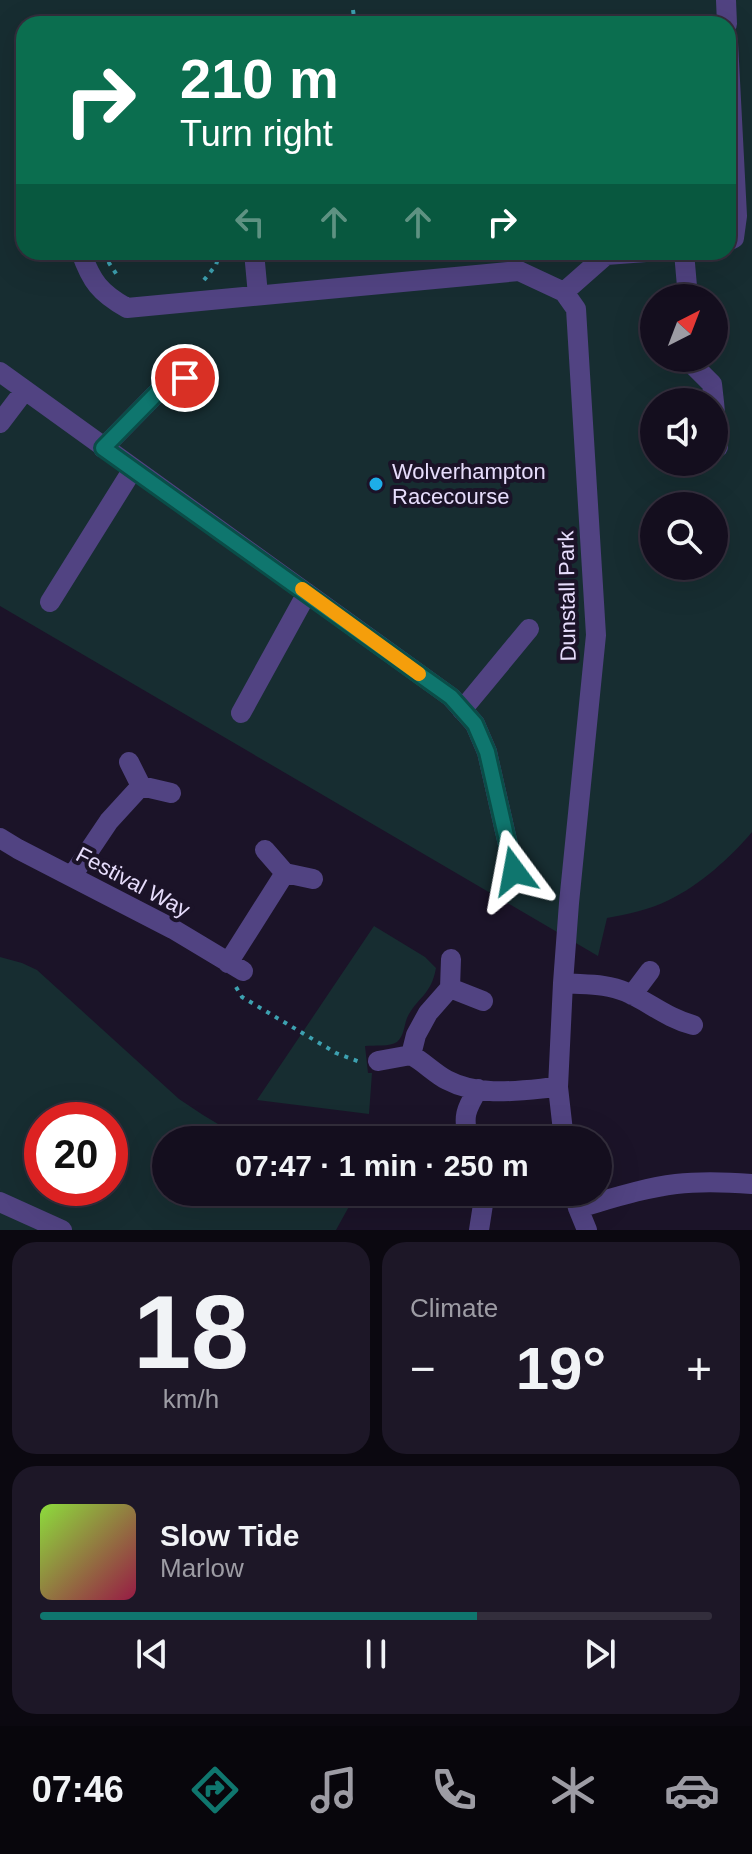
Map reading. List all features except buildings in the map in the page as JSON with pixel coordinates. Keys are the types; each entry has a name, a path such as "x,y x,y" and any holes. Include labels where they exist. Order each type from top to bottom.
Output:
{"street":[{"path":"736,197 736,223"},
{"path":"84,260 89,275 106,296 127,308 519,271 564,292 599,260"},
{"path":"255,260 258,295"},
{"path":"685,260 687,284"},
{"name":"Dunstall Park","path":"562,1126 558,1087 563,983 596,635 576,309 564,292"},
{"path":"0,372 451,697 475,724 487,752 514,871"},
{"path":"700,372 712,388"},
{"path":"103,448 158,392 185,378"},
{"path":"0,423 25,390"},
{"path":"50,602 133,469"},
{"path":"241,713 307,593"},
{"path":"462,710 529,629"},
{"path":"129,762 141,786"},
{"path":"141,786 171,793"},
{"path":"72,876 109,821 141,786"},
{"name":"Festival Way","path":"0,838 173,929 235,967"},
{"path":"265,850 285,873 313,879"},
{"path":"235,967 285,873"},
{"path":"411,1055 416,1035 428,1013 450,988 451,959"},
{"path":"632,995 650,971"},
{"path":"563,983 610,986 677,1021 693,1025"},
{"path":"450,988 483,1001"},
{"path":"378,1061 411,1055 450,1082 478,1089 501,1092 558,1087"},
{"path":"465,1126 467,1109 478,1089"},
{"path":"612,1195 674,1184 752,1184"},
{"path":"0,1202 62,1230"},
{"path":"479,1230 483,1206"},
{"path":"578,1206 587,1230"}],"path":[{"path":"353,10 354,16"},
{"path":"108,260 120,279"},
{"path":"198,284 207,278 218,260"},
{"path":"235,967 235,983 242,997 348,1059 378,1061"}],"green space":[{"name":"Wolverhampton Racecourse","path":"0,0 752,0 752,832 714,870 681,894 638,911 607,918 598,956 0,606"},
{"path":"374,926 425,957 436,968 431,985 411,1011 399,1040 390,1045 365,1046 368,1073 372,1073 369,1114 257,1100"},
{"path":"0,957 37,970 179,1099 221,1126 152,1126 152,1206 349,1206 336,1230 0,1230"}],"slow traffic":[{"path":"302,589 419,674"}],"place":[{"name":"Wolverhampton Racecourse","path":"376,484"}],"route":[{"path":"185,378 158,392 103,448 451,697 475,724 487,752 514,871"}]}
